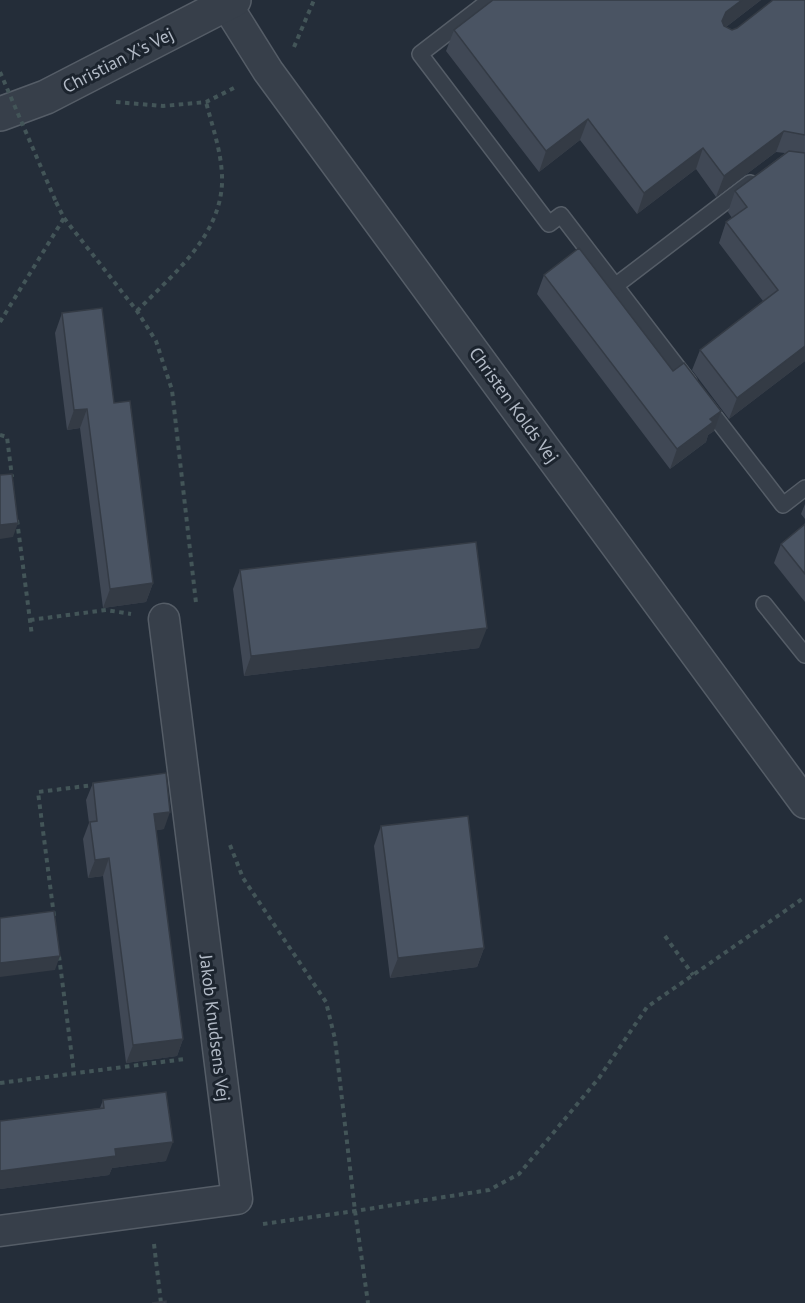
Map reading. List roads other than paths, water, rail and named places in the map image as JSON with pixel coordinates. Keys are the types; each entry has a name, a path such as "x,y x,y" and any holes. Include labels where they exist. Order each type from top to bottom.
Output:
{"street":[{"name":"Christen Kolds Vej","path":"230,2 268,71 805,803"},
{"name":"Christian X's Vej","path":"0,114 46,97 230,2"},
{"name":"Jakob Knudsens Vej","path":"0,1231 237,1200 164,619"}],"lane":[{"path":"490,0 420,54 549,224 561,215 783,505 805,488"},
{"path":"615,286 761,175"},
{"path":"764,604 805,655"}]}
